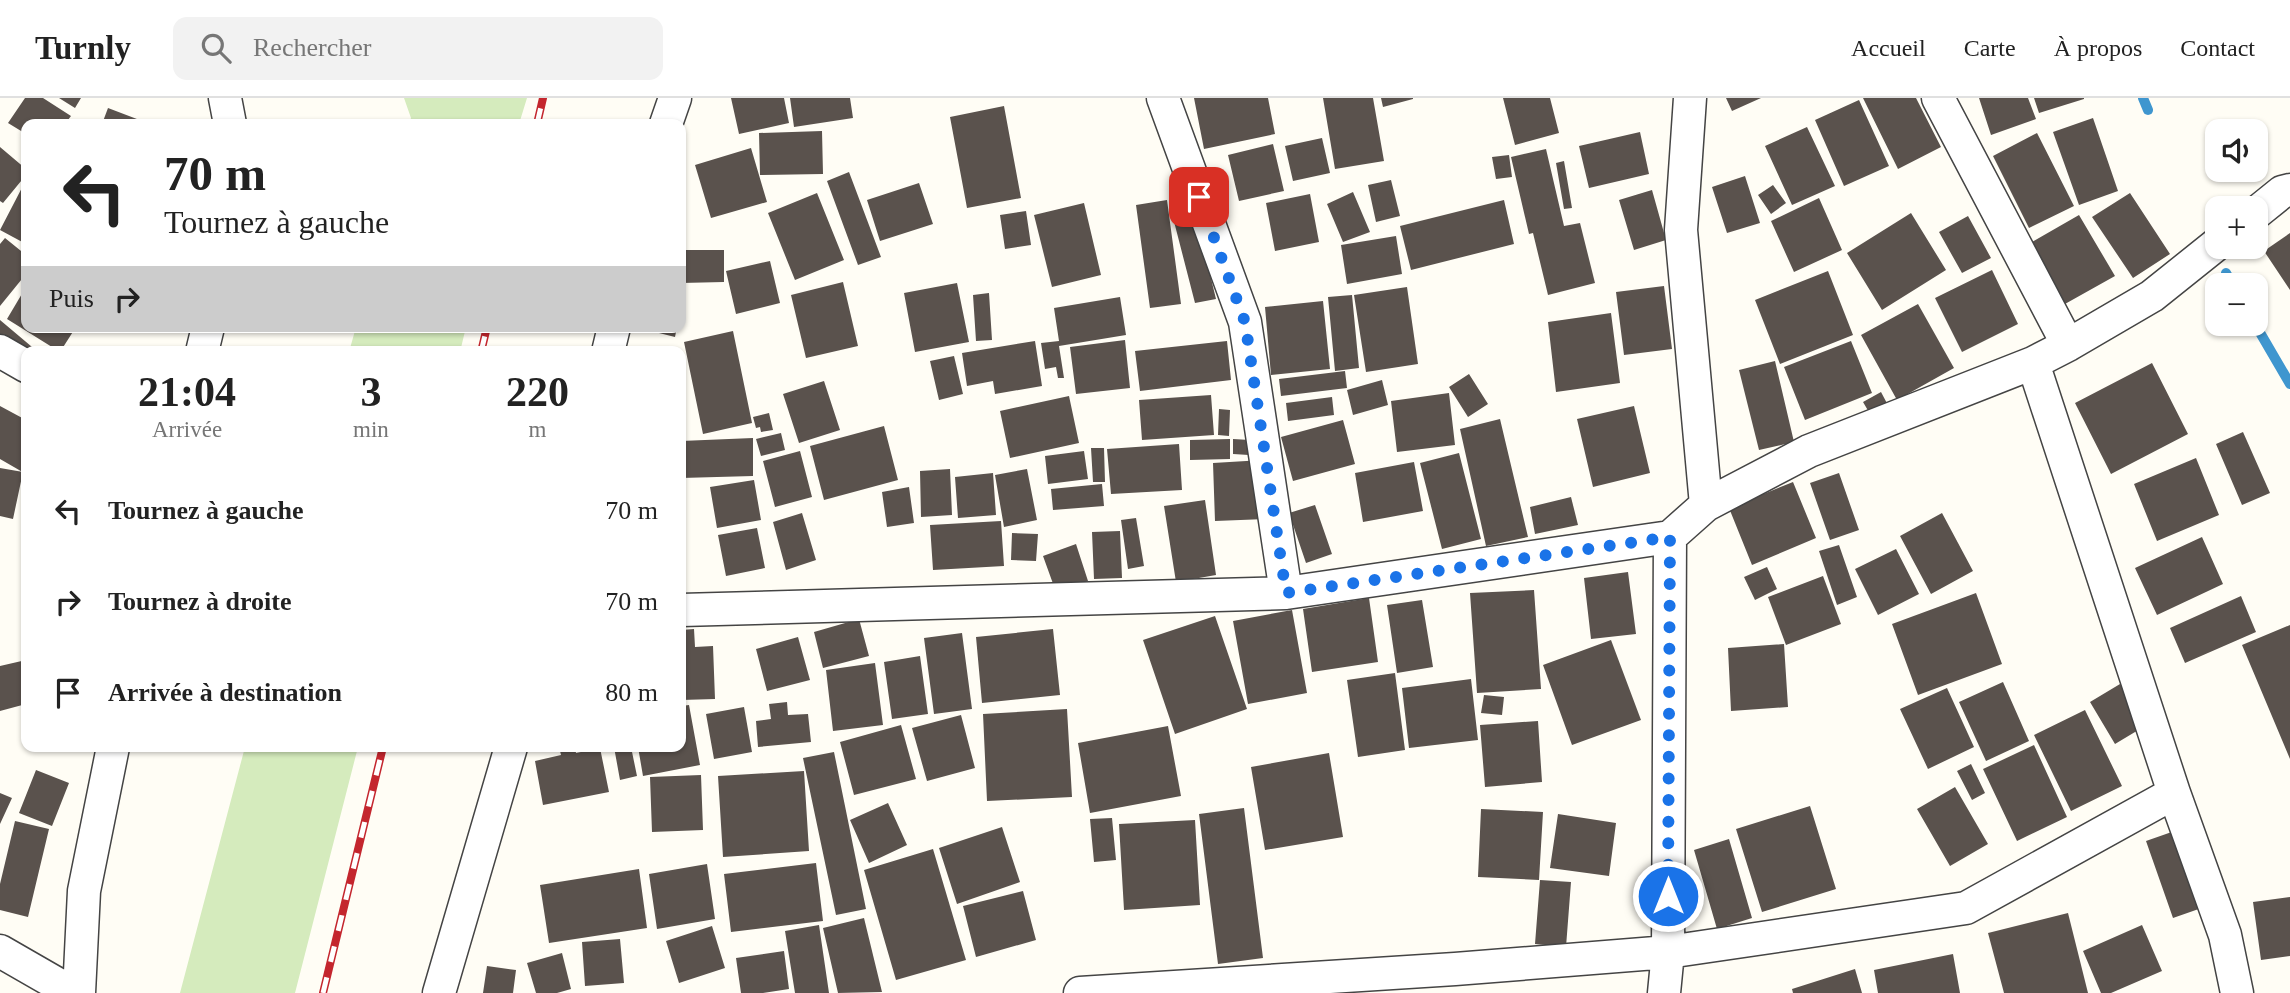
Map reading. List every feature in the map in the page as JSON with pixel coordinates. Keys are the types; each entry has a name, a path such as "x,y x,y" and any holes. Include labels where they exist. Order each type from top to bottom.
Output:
{"street":[{"path":"225,98 229,119"},
{"path":"668,119 675,98"},
{"path":"1163,98 1245,322 1286,593"},
{"path":"1690,98 1681,230 1706,505"},
{"path":"1938,98 2068,345"},
{"path":"2268,205 2286,191"},
{"path":"686,610 1286,593 1670,537 1706,505 1809,451 2033,363 2068,345 2152,296 2205,254"},
{"path":"0,351 21,363"},
{"path":"2033,363 2174,793 2225,935 2237,993"},
{"path":"1664,993 1668,952 1670,537"},
{"path":"79,993 84,891 112,752"},
{"path":"439,993 510,752"},
{"path":"1080,993 1454,981 1966,908 2174,793"},
{"path":"0,951 73,993"}],"green space":[{"path":"404,98 527,98 521,119 411,118"},
{"path":"354,333 465,333 461,346 351,346"},
{"path":"244,752 357,752 295,993 180,993"}],"building":[{"path":"25,98 43,98 71,116 69,119 21,119 21,131 8,123"},
{"path":"59,98 81,98 75,108"},
{"path":"731,98 784,98 789,123 739,134"},
{"path":"790,98 850,98 853,118 794,127"},
{"path":"1194,98 1268,98 1275,134 1204,149"},
{"path":"1323,98 1373,98 1384,161 1335,169"},
{"path":"1381,98 1413,98 1413,99 1383,107"},
{"path":"1503,98 1550,98 1559,133 1515,145"},
{"path":"1726,98 1761,98 1732,111"},
{"path":"1863,98 1916,98 1941,147 1898,169"},
{"path":"1979,98 2028,98 2036,119 1991,135"},
{"path":"2034,98 2084,98 2084,99 2039,113"},
{"path":"1859,100 1889,166 1844,186 1815,120"},
{"path":"1004,106 1021,198 967,208 950,117"},
{"path":"108,108 137,119 104,119"},
{"path":"2093,118 2118,191 2079,205 2053,132"},
{"path":"1807,127 1835,186 1792,205 1765,146"},
{"path":"822,131 823,174 760,175 759,133"},
{"path":"1640,132 1649,174 1589,188 1579,146"},
{"path":"2037,133 2074,206 2029,228 1993,156"},
{"path":"1322,138 1330,173 1293,181 1285,146"},
{"path":"1273,144 1284,191 1239,201 1228,155"},
{"path":"0,147 21,165 21,181 3,203 0,201"},
{"path":"751,148 767,202 711,218 695,165"},
{"path":"1546,149 1564,226 1580,223 1595,283 1548,295 1533,233 1529,234 1511,157"},
{"path":"1509,155 1512,177 1496,179 1492,157"},
{"path":"1564,161 1572,208 1564,209 1556,163"},
{"path":"849,172 881,257 858,265 827,181"},
{"path":"1745,176 1760,223 1727,233 1712,187"},
{"path":"1391,180 1400,216 1376,222 1368,185"},
{"path":"919,183 933,224 880,241 867,200"},
{"path":"1773,185 1786,203 1771,214 1758,195"},
{"path":"21,190 21,241 0,230"},
{"path":"1652,190 1666,240 1634,250 1619,200"},
{"path":"1353,192 1370,232 1343,242 1327,204"},
{"path":"817,193 844,260 795,280 768,213"},
{"path":"2130,193 2170,254 2133,278 2092,217"},
{"path":"1310,194 1319,242 1275,251 1266,203"},
{"path":"1191,196 1216,299 1195,303 1169,202"},
{"path":"1819,198 1842,250 1794,272 1771,221"},
{"path":"1167,200 1181,304 1150,308 1136,205"},
{"path":"1504,200 1514,244 1411,270 1400,226"},
{"path":"1084,203 1101,275 1052,287 1034,215"},
{"path":"1026,211 1031,245 1005,249 1000,215"},
{"path":"1911,213 1946,270 1882,310 1847,253"},
{"path":"2079,215 2115,276 2056,309 2020,249"},
{"path":"1968,216 1991,258 1962,273 1939,232"},
{"path":"2290,233 2290,290 2268,257 2268,248"},
{"path":"1396,236 1402,274 1347,284 1341,245"},
{"path":"5,238 21,251 21,280 0,306 0,244"},
{"path":"686,250 724,250 724,282 686,283"},
{"path":"770,261 780,303 736,314 726,271"},
{"path":"1992,270 2018,324 1962,352 1935,298"},
{"path":"1828,271 1853,335 1780,364 1755,300"},
{"path":"843,282 858,346 806,358 791,295"},
{"path":"957,283 969,342 915,352 904,293"},
{"path":"1664,286 1672,349 1624,355 1616,292"},
{"path":"1407,287 1418,364 1366,372 1354,295"},
{"path":"989,293 992,340 976,341 973,295"},
{"path":"21,295 21,328 7,319"},
{"path":"1352,295 1359,368 1335,371 1328,297"},
{"path":"1120,297 1126,335 1059,346 1064,378 1058,378 1056,367 1045,369 1041,343 1059,341 1054,308"},
{"path":"1323,301 1330,369 1271,375 1265,307"},
{"path":"1918,304 1954,368 1897,400 1861,335"},
{"path":"1611,313 1620,383 1556,392 1548,322"},
{"path":"0,320 31,346 21,346 21,351 0,349"},
{"path":"733,331 752,423 703,434 684,342"},
{"path":"29,333 72,333 64,346 50,346"},
{"path":"659,333 676,333 675,337"},
{"path":"1125,340 1130,388 1076,394 1070,347"},
{"path":"1035,341 1042,386 995,394 993,381 967,386 962,353"},
{"path":"1227,341 1231,380 1140,391 1135,351"},
{"path":"1851,341 1872,393 1805,420 1784,367"},
{"path":"954,356 963,394 939,400 930,361"},
{"path":"1775,361 1794,442 1759,450 1739,370"},
{"path":"2152,363 2188,434 2111,474 2075,403"},
{"path":"1345,371 1347,388 1281,396 1279,379"},
{"path":"1469,374 1488,404 1468,417 1449,387"},
{"path":"1382,380 1388,405 1353,415 1347,390"},
{"path":"824,381 840,430 799,443 783,394"},
{"path":"1881,392 1890,409 1873,419 1863,402"},
{"path":"1449,393 1455,445 1397,452 1391,401"},
{"path":"1211,395 1214,435 1142,440 1139,400"},
{"path":"1069,396 1079,443 1010,458 1000,411"},
{"path":"1332,397 1334,415 1288,421 1286,403"},
{"path":"0,406 21,417 21,471 0,459"},
{"path":"1634,406 1650,473 1593,487 1577,419"},
{"path":"1219,409 1230,410 1229,436 1218,435"},
{"path":"769,413 773,430 761,432 760,427 756,428 753,417"},
{"path":"1500,419 1528,537 1486,546 1460,429"},
{"path":"1343,420 1355,464 1293,481 1281,437"},
{"path":"884,426 898,480 824,500 810,446"},
{"path":"2243,432 2270,493 2242,505 2216,444"},
{"path":"781,433 785,450 761,456 756,439"},
{"path":"753,438 753,476 686,478 686,441"},
{"path":"1230,439 1230,459 1190,460 1190,440"},
{"path":"1233,439 1250,440 1249,455 1233,454"},
{"path":"1179,444 1182,490 1111,494 1107,449"},
{"path":"1091,448 1104,448 1105,482 1093,482"},
{"path":"800,451 812,497 775,507 763,461"},
{"path":"1084,451 1088,479 1048,484 1045,456"},
{"path":"1459,453 1481,539 1442,549 1420,463"},
{"path":"2196,458 2219,515 2157,541 2134,484"},
{"path":"1263,460 1266,519 1215,521 1213,463"},
{"path":"1414,462 1423,511 1363,522 1355,473"},
{"path":"0,468 21,472 13,519 0,516"},
{"path":"950,469 952,515 921,517 920,471"},
{"path":"1027,469 1037,520 1004,527 995,475"},
{"path":"993,473 996,515 958,518 955,477"},
{"path":"1839,473 1859,530 1830,540 1810,483"},
{"path":"754,480 761,520 717,528 710,487"},
{"path":"1793,482 1816,538 1752,565 1729,508"},
{"path":"1102,484 1104,506 1053,510 1051,489"},
{"path":"909,487 914,523 887,527 882,492"},
{"path":"1571,497 1578,525 1535,534 1530,507"},
{"path":"1205,500 1216,575 1176,582 1164,506"},
{"path":"1315,505 1332,554 1306,563 1289,513"},
{"path":"802,513 816,560 786,570 773,522"},
{"path":"1942,513 1973,571 1931,594 1900,536"},
{"path":"1136,518 1144,566 1128,569 1121,520"},
{"path":"1001,521 1004,566 933,570 930,525"},
{"path":"757,528 765,568 726,576 718,535"},
{"path":"1120,531 1122,578 1094,579 1092,532"},
{"path":"1012,533 1038,534 1036,561 1011,560"},
{"path":"2202,537 2223,584 2157,615 2135,568"},
{"path":"1076,544 1088,581 1056,592 1043,556"},
{"path":"1839,545 1857,597 1837,605 1819,551"},
{"path":"1896,549 1919,594 1878,615 1855,569"},
{"path":"1767,567 1777,589 1755,600 1744,577"},
{"path":"1628,572 1636,634 1591,639 1584,578"},
{"path":"1823,576 1841,624 1786,645 1768,597"},
{"path":"1534,590 1541,689 1477,693 1470,593"},
{"path":"1976,593 2002,664 1918,695 1892,624"},
{"path":"2241,596 2256,632 2185,663 2170,628"},
{"path":"1369,598 1378,662 1312,672 1303,609"},
{"path":"1422,600 1433,667 1397,673 1387,605"},
{"path":"1292,610 1307,693 1248,704 1233,621"},
{"path":"1215,616 1247,709 1175,734 1143,640"},
{"path":"859,619 869,656 823,668 814,632"},
{"path":"2290,625 2290,759 2242,645"},
{"path":"694,629 695,647 713,646 715,699 686,700 686,630"},
{"path":"1053,629 1060,695 982,703 976,637"},
{"path":"962,633 972,709 934,714 924,638"},
{"path":"798,637 810,680 767,691 756,649"},
{"path":"1611,640 1641,720 1572,745 1543,665"},
{"path":"1784,644 1788,707 1731,711 1728,648"},
{"path":"920,656 928,714 892,719 884,662"},
{"path":"21,661 21,705 0,711 0,666"},
{"path":"875,663 883,725 833,731 826,670"},
{"path":"1395,673 1405,750 1358,757 1347,680"},
{"path":"1471,679 1478,740 1409,748 1402,688"},
{"path":"2003,682 2029,741 1986,761 1959,702"},
{"path":"2120,684 2145,726 2115,744 2090,702"},
{"path":"1947,688 1974,747 1928,769 1900,709"},
{"path":"1484,695 1504,697 1502,715 1481,713"},
{"path":"787,702 788,715 808,714 811,742 758,747 756,721 771,719 769,704"},
{"path":"686,705 689,705 700,765 643,776 639,752 686,752"},
{"path":"744,707 752,752 714,759 706,714"},
{"path":"1067,709 1072,797 987,801 983,714"},
{"path":"2085,710 2122,786 2071,811 2034,735"},
{"path":"961,715 975,768 927,781 912,728"},
{"path":"1538,721 1542,782 1485,787 1480,725"},
{"path":"901,725 916,779 854,795 840,742"},
{"path":"1168,726 1181,796 1090,813 1078,743"},
{"path":"2034,745 2067,817 2017,841 1983,769"},
{"path":"560,752 601,752 609,792 543,805 535,761 561,755"},
{"path":"615,752 632,752 637,776 620,780"},
{"path":"834,752 866,909 836,915 803,758"},
{"path":"1329,753 1343,837 1265,850 1251,767"},
{"path":"1971,764 1985,793 1972,800 1957,771"},
{"path":"36,770 69,783 52,826 19,813"},
{"path":"804,771 809,851 723,857 718,776"},
{"path":"701,775 703,830 652,832 650,777"},
{"path":"1955,787 1988,844 1950,866 1917,809"},
{"path":"0,793 12,798 0,824"},
{"path":"888,803 907,845 869,863 850,820"},
{"path":"1810,806 1836,889 1762,912 1736,829"},
{"path":"1244,808 1263,958 1218,964 1199,814"},
{"path":"1481,809 1543,812 1539,880 1478,877"},
{"path":"1558,814 1616,823 1609,876 1550,868"},
{"path":"1112,818 1116,860 1094,862 1090,819"},
{"path":"1195,820 1200,905 1124,910 1119,824"},
{"path":"15,821 49,829 28,917 0,910 0,884"},
{"path":"1002,827 1020,882 957,904 939,848"},
{"path":"2186,827 2213,904 2173,918 2146,841"},
{"path":"1729,839 1752,918 1717,929 1694,850"},
{"path":"933,849 966,960 896,980 864,870"},
{"path":"816,863 823,921 731,932 724,874"},
{"path":"707,864 715,919 657,929 649,874"},
{"path":"639,869 647,928 549,943 540,885"},
{"path":"1540,880 1571,882 1566,947 1535,944"},
{"path":"1023,891 1036,940 976,957 963,906"},
{"path":"2290,897 2290,956 2261,960 2253,902"},
{"path":"2068,913 2088,993 2004,993 1988,933"},
{"path":"864,918 882,992 838,993 823,928"},
{"path":"819,925 829,993 795,993 785,931"},
{"path":"2142,925 2162,971 2111,993 2101,993 2083,951"},
{"path":"712,926 725,968 679,983 666,941"},
{"path":"620,939 624,983 585,986 582,942"},
{"path":"784,951 789,989 741,993 736,958"},
{"path":"562,953 571,989 557,993 536,993 527,963"},
{"path":"1953,954 1960,993 1878,993 1874,970"},
{"path":"487,966 516,970 513,993 483,993"},
{"path":"1855,969 1862,993 1793,993 1792,989"}],"waterway":[{"path":"2143,98 2148,110"},
{"path":"2262,336 2290,384"}],"railway":[{"path":"538,119 543,98"},
{"path":"482,346 486,333"},
{"path":"323,993 382,752"}],"route":[{"path":"1199,197 1245,322 1286,593 1670,537 1668,896"}]}
